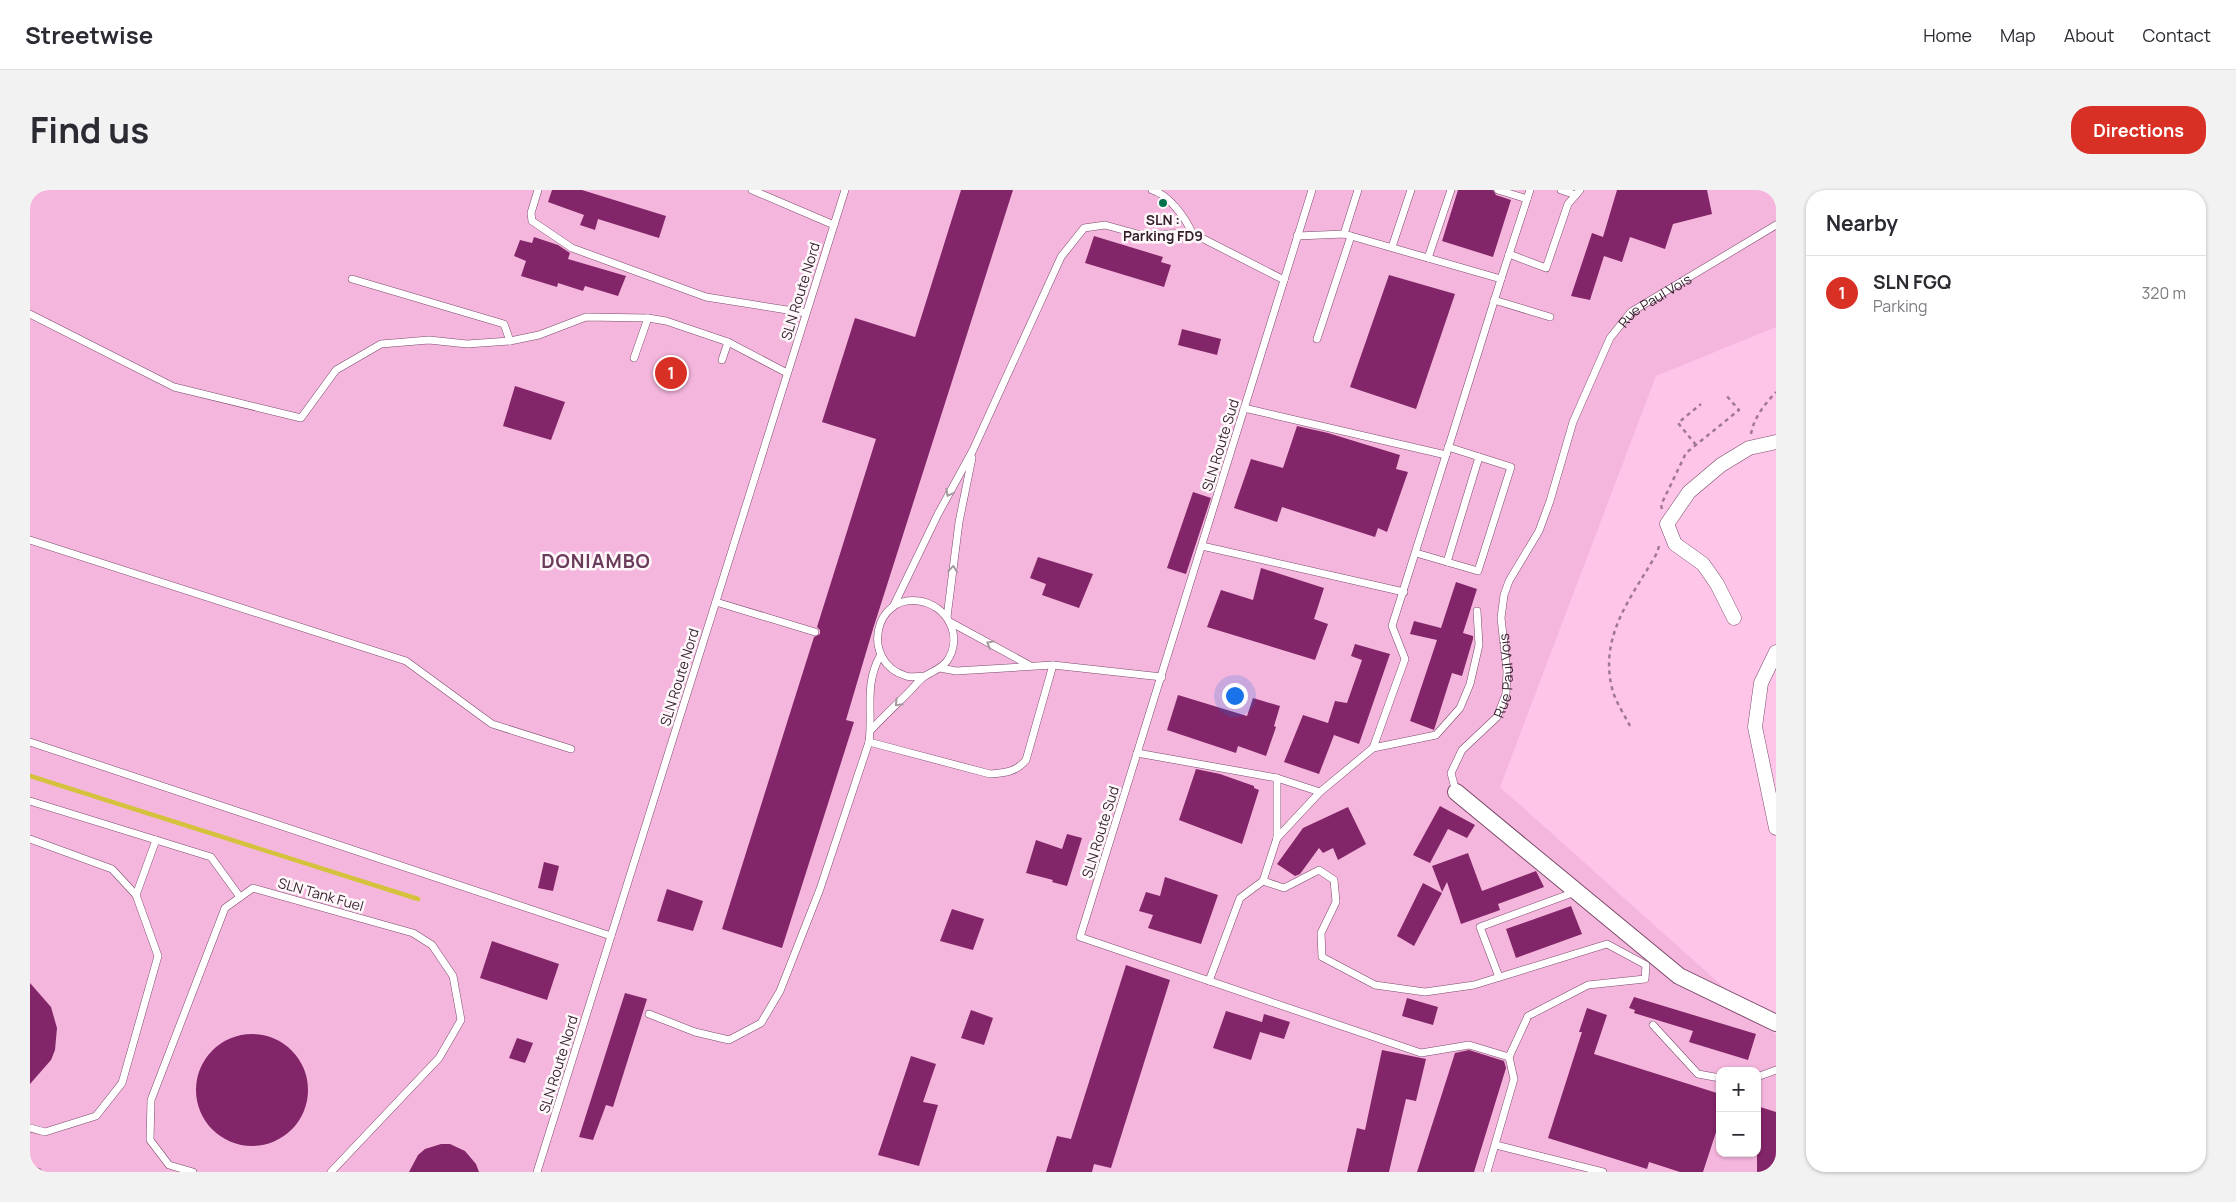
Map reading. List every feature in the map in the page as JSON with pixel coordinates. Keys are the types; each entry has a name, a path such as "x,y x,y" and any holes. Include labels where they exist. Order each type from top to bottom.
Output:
{"street":[{"path":"1734,618 1717,584 1703,564 1675,544 1667,524 1689,492 1721,466 1749,448 1776,442"},
{"path":"1776,652 1761,683 1755,727 1776,828"},
{"name":"Rue Paul Vois","path":"1456,792 1679,976 1776,1023"}],"lane":[{"path":"538,190 531,213 532,221 572,248 706,297 806,313"},
{"path":"752,190 834,225"},
{"name":"SLN Route Nord","path":"537,1172 845,190"},
{"path":"1152,190 1161,193 1187,222 1192,233"},
{"name":"SLN Route Sud","path":"1312,190 1080,937 1421,1053 1469,1044 1509,1058"},
{"path":"1317,338 1358,190"},
{"path":"1392,247 1411,190"},
{"path":"1428,258 1451,190"},
{"path":"1498,190 1527,199"},
{"path":"1373,748 1404,659 1392,626 1530,190"},
{"path":"1561,190 1578,193"},
{"path":"1509,254 1546,268 1568,204 1578,193"},
{"path":"924,676 907,677 891,669 880,656 877,645 879,624 893,607 938,514 973,450 1061,257 1084,228 1105,225 1141,235 1192,233 1284,280"},
{"name":"Rue Paul Vois","path":"1456,792 1451,773 1454,765 1462,750 1497,717 1506,694 1507,671 1501,618 1508,581 1539,531 1550,501 1573,422 1610,338 1631,312 1776,226"},
{"path":"1297,236 1347,235 1501,279"},
{"path":"352,279 504,324 510,341"},
{"path":"1494,300 1550,317"},
{"path":"30,315 174,387 301,418 336,370 381,344 429,340 467,344 510,341 539,335 586,317 648,318 666,321 728,342 788,373"},
{"path":"634,358 648,318"},
{"path":"722,360 728,342"},
{"path":"1244,408 1446,455"},
{"path":"1416,553 1478,571 1511,467 1448,447"},
{"path":"870,730 924,676 940,668 947,661 954,642 949,620 959,522 973,450"},
{"path":"1447,562 1480,456"},
{"path":"30,540 406,661 492,724 571,749"},
{"path":"1202,546 1404,592"},
{"path":"893,607 904,602 916,600 928,602 939,608 949,620 1029,666"},
{"path":"716,602 815,632"},
{"path":"1277,838 1320,792 1373,748 1436,735 1460,708 1470,684 1479,645 1477,611"},
{"path":"869,647 877,645"},
{"path":"649,1014 695,1032 729,1040 761,1023 780,992 812,911 869,742 868,700 875,666 880,656"},
{"path":"940,668 956,671 1053,665 1162,676"},
{"path":"869,742 990,774 1006,773 1018,768 1026,760 1053,665"},
{"path":"30,742 611,936"},
{"path":"1137,753 1277,778 1320,792"},
{"path":"1209,981 1240,898 1263,881 1277,838 1277,778"},
{"path":"30,801 211,857 240,897"},
{"path":"30,839 112,869 136,895 158,956 122,1083 96,1116 45,1132 30,1128"},
{"path":"136,895 156,840"},
{"path":"1263,881 1284,888 1319,870 1334,880 1336,902 1321,933 1322,957 1375,985 1425,992 1474,984 1607,944 1646,965 1645,980 1588,985 1528,1016 1509,1058 1514,1079 1487,1172"},
{"name":"SLN Tank Fuel","path":"194,1172 169,1165 150,1140 151,1100 225,908 253,888 413,933 432,944 453,976 461,1020 439,1058 331,1172"},
{"path":"1499,977 1480,927 1576,892"},
{"path":"1653,1025 1698,1074 1716,1077"},
{"path":"1761,1076 1776,1070"},
{"path":"1496,1145 1603,1172"},
{"path":"30,1170 38,1172"}],"path":[{"path":"1749,448 1752,426 1762,408 1776,392"},
{"path":"1630,726 1612,690 1608,661 1613,629 1657,553 1667,524 1661,505 1686,453 1739,410 1726,394"},
{"path":"1696,445 1678,423 1701,404"}],"shaded area":[{"path":"30,190 1776,190 1776,327 1656,376 1500,787 1776,1034 1776,1172 30,1172"}],"building":[{"path":"552,190 582,190 666,216 659,238 598,219 595,230 580,225 584,215 548,202"},
{"path":"961,190 1013,190 873,629 846,720 854,722 782,948 722,929 814,637 820,634 820,630 817,627 876,439 822,422 855,318 915,337"},
{"path":"1458,190 1493,190 1496,195 1511,200 1493,257 1442,241"},
{"path":"1617,190 1707,190 1712,214 1673,224 1665,249 1630,237 1622,262 1604,256 1590,300 1571,296 1592,233 1603,237"},
{"path":"1094,236 1163,257 1161,262 1171,265 1164,287 1085,263"},
{"path":"534,237 558,245 570,253 568,259 626,276 618,296 585,286 583,291 558,283 557,287 521,276 526,261 514,256 520,240 532,243"},
{"path":"1389,275 1455,294 1416,409 1350,387"},
{"path":"1182,329 1221,339 1217,355 1178,345"},
{"path":"515,386 565,402 551,440 503,426"},
{"path":"1297,426 1328,433 1400,455 1396,469 1408,472 1387,532 1378,528 1375,537 1282,507 1277,522 1234,508 1251,459 1283,468"},
{"path":"1193,492 1211,498 1186,574 1167,568"},
{"path":"1038,557 1093,574 1079,608 1042,595 1046,584 1030,578"},
{"path":"1261,568 1324,588 1314,619 1328,624 1315,660 1207,627 1221,590 1253,600"},
{"path":"1456,582 1477,589 1463,633 1473,636 1473,639 1462,676 1452,673 1434,730 1410,721 1437,640 1410,634 1414,621 1441,628"},
{"path":"1355,644 1390,654 1359,744 1334,735 1319,774 1284,762 1303,715 1328,723 1335,701 1347,703 1362,660 1351,656"},
{"path":"1178,695 1247,716 1253,698 1280,706 1274,726 1276,727 1266,756 1238,746 1236,753 1167,730"},
{"path":"1196,769 1220,774 1254,786 1254,788 1259,790 1242,844 1179,820"},
{"path":"1440,806 1475,825 1467,838 1448,829 1430,863 1413,855"},
{"path":"1348,807 1366,844 1338,860 1333,848 1323,853 1319,848 1300,874 1295,876 1277,864 1303,828"},
{"path":"1067,834 1082,838 1067,886 1026,873 1036,840 1062,849"},
{"path":"1468,853 1482,891 1536,871 1544,887 1498,904 1500,910 1461,924 1447,882 1442,892 1432,866"},
{"path":"544,862 559,866 553,891 538,888"},
{"path":"1165,877 1218,895 1201,944 1148,928 1153,915 1139,911 1146,892 1160,896"},
{"path":"1423,883 1442,893 1414,946 1397,936"},
{"path":"667,889 703,901 693,931 657,921"},
{"path":"1571,906 1582,934 1516,958 1506,929"},
{"path":"952,909 984,919 973,950 940,941"},
{"path":"492,941 559,964 547,1000 480,978"},
{"path":"1126,965 1170,980 1111,1168 1094,1164 1092,1172 1046,1172 1057,1136 1071,1139"},
{"path":"30,983 51,1007 57,1028 55,1050 51,1060 30,1084"},
{"path":"625,993 647,999 613,1107 606,1105 593,1140 579,1137"},
{"path":"1634,997 1756,1034 1748,1060 1689,1042 1693,1031 1634,1013 1635,1010 1629,1008"},
{"path":"1407,998 1438,1007 1433,1025 1402,1016"},
{"path":"1587,1008 1607,1015 1594,1054 1716,1093 1716,1132 1703,1172 1680,1172 1649,1162 1647,1169 1548,1138 1582,1032 1579,1032"},
{"path":"971,1010 993,1018 984,1045 961,1038"},
{"path":"1226,1011 1262,1022 1264,1014 1290,1022 1284,1039 1260,1032 1251,1060 1213,1048"},
{"path":"252,1034 274,1038 292,1050 304,1068 308,1090 304,1112 292,1130 274,1142 252,1146 230,1142 212,1130 200,1112 196,1090 200,1068 212,1050 230,1038"},
{"path":"517,1038 533,1043 525,1063 509,1058"},
{"path":"1382,1050 1426,1059 1416,1101 1406,1099 1389,1172 1347,1172 1357,1128 1365,1130"},
{"path":"1469,1050 1504,1061 1506,1068 1474,1172 1417,1172 1455,1053"},
{"path":"911,1056 936,1064 923,1102 938,1105 919,1166 878,1155"},
{"path":"1761,1107 1776,1112 1776,1172 1757,1172 1757,1157 1761,1157"},
{"path":"441,1144 450,1144 465,1151 476,1164 479,1172 409,1172 418,1155 425,1149"}],"waterway":[{"path":"30,776 418,899"}],"place":[{"name":"SLN : Parking FD9","path":"1163,203"},
{"name":"SLN FGQ","path":"671,373"}],"district":[{"name":"DONIAMBO","path":"596,561"}]}
